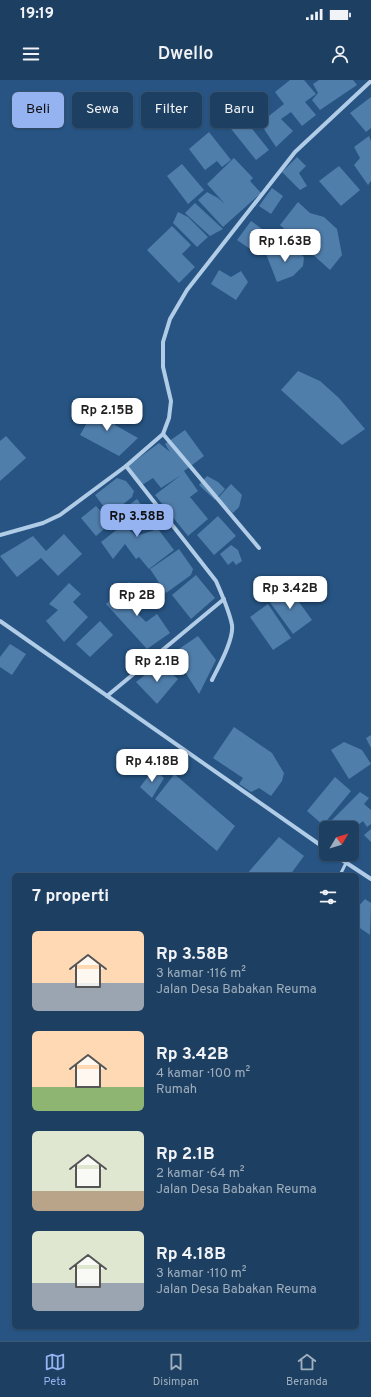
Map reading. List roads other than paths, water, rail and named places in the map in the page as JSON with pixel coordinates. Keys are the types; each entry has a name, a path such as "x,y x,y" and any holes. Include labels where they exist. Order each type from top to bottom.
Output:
{"street":[{"path":"0,535 42,523 60,515 126,466 163,434 169,418 171,401 163,367 163,342 170,319 187,290 295,152 371,82"},
{"path":"163,434 259,548"},
{"path":"126,466 216,581 224,599 232,626 228,646 212,680"},
{"path":"107,696 224,599"},
{"path":"0,621 319,844"},
{"path":"343,861 371,879"}],"lane":[{"path":"341,873 346,863"}]}
